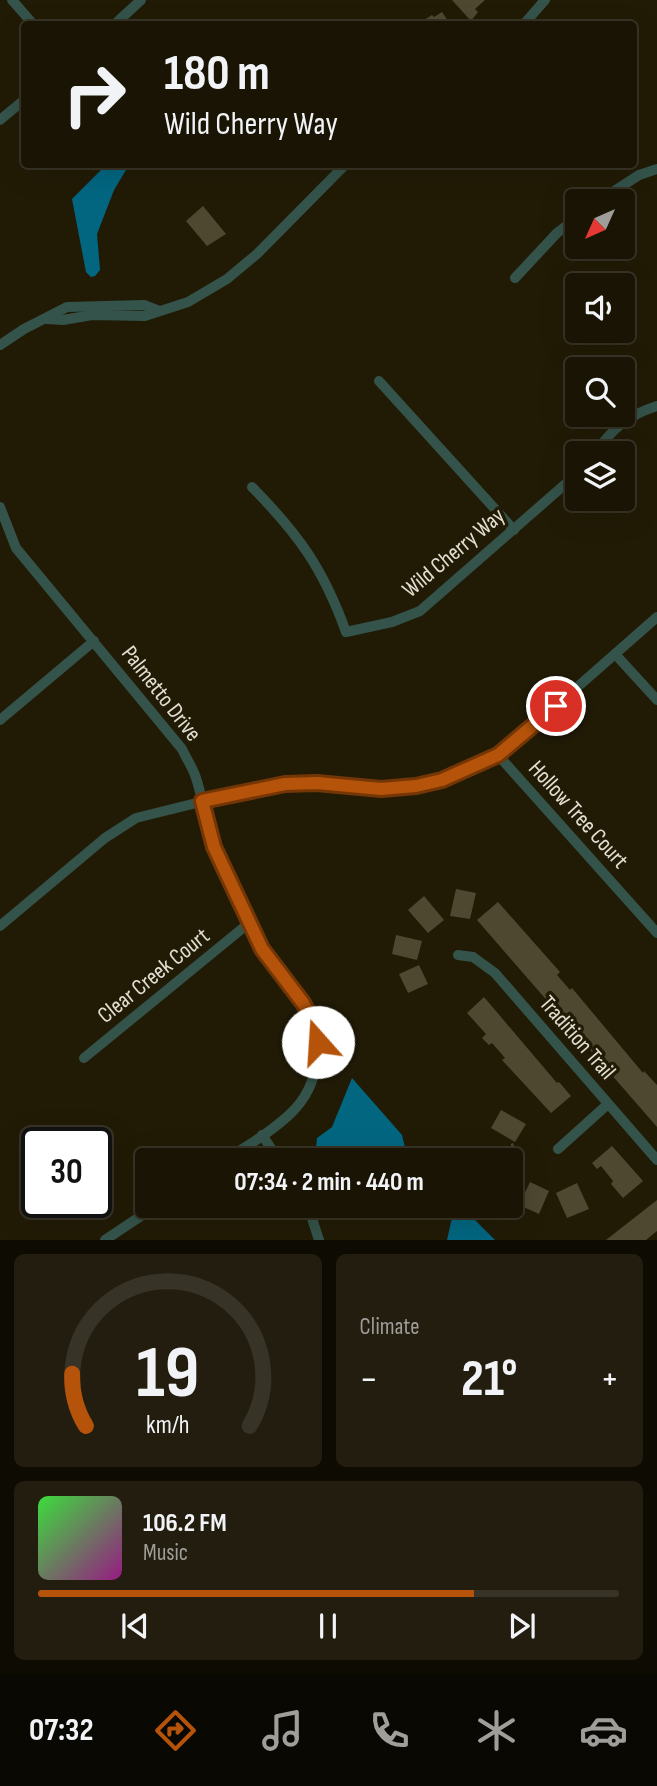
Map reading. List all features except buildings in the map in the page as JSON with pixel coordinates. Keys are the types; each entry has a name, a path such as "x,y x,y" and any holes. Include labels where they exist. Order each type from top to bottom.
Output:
{"street":[{"path":"12,0 30,21"},
{"path":"118,21 141,0"},
{"path":"527,21 545,0"},
{"path":"0,120 21,102"},
{"path":"0,345 24,329 47,320 92,315 145,316 188,302 227,279 268,244 342,168"},
{"path":"617,189 639,175 657,169"},
{"path":"515,278 565,227"},
{"path":"379,381 514,530"},
{"path":"603,441 620,423 631,416 657,407"},
{"name":"Wild Cherry Way","path":"252,487 311,555 337,607 346,632 392,622 420,611 565,485"},
{"name":"Palmetto Drive","path":"0,507 16,548 182,749 196,777 214,847 244,906 249,923 271,963 310,1016 318,1042 315,1072 301,1101 291,1114 243,1148"},
{"path":"0,926 105,838 126,823 150,814 285,784 317,783 381,789 416,786 465,772 498,755 657,617"},
{"path":"0,720 94,641"},
{"path":"615,654 657,700"},
{"name":"Hollow Tree Court","path":"498,755 657,933"},
{"name":"Clear Creek Court","path":"84,1058 249,923"},
{"name":"Tradition Trail","path":"458,955 473,957 495,973 657,1160"},
{"path":"558,1149 608,1104"},
{"path":"262,1135 271,1148"},
{"path":"105,1240 138,1218"},
{"path":"312,1218 319,1240"}],"water":[{"path":"103,168 127,168 114,190 97,234 100,270 95,276 91,277 86,272 72,199"},
{"path":"352,1078 402,1135 405,1148 316,1148 317,1138 332,1127"},
{"path":"452,1218 473,1218 495,1240 447,1240"}],"route":[{"path":"318,1042 315,1028 303,1003 271,963 249,923 244,906 214,847 202,801 285,784 317,783 381,789 416,786 442,780 498,755 556,706"}]}
